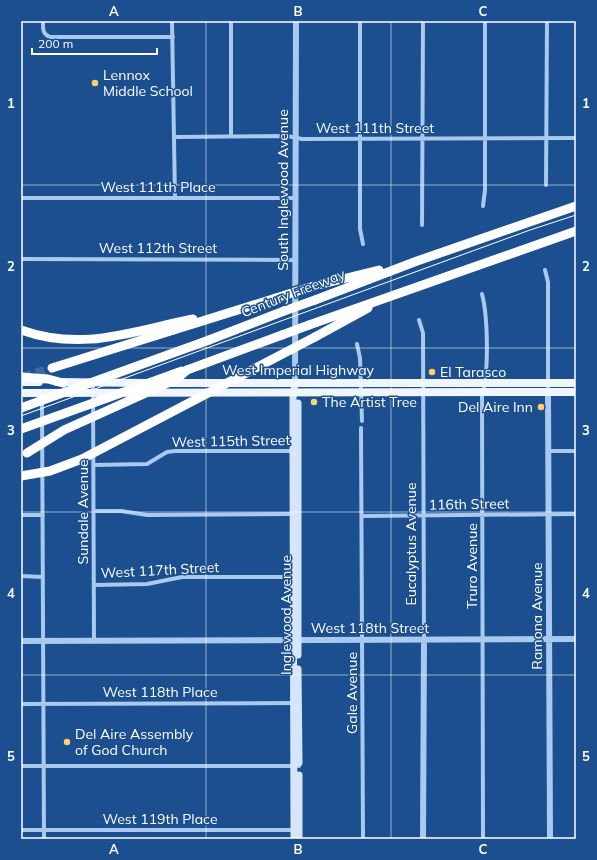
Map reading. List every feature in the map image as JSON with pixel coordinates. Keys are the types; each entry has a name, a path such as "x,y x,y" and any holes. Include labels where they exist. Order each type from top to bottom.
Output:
{"highway":[{"name":"Century Freeway","path":"21,408 209,340 417,261 576,206"},
{"path":"21,429 187,370 387,296 576,231"},
{"path":"52,368 314,286 417,261"},
{"path":"21,476 50,471 82,459 315,337 387,296"},
{"path":"21,330 55,339 77,341 98,339 241,309"},
{"path":"21,458 64,430 177,379 187,370"},
{"path":"21,377 48,379 63,382"}],"main road":[{"name":"West Imperial Highway","path":"21,382 576,383"},
{"name":"Inglewood Avenue","path":"294,839 296,830 296,451 298,398 295,392 295,383"},
{"name":"West Imperial Highway","path":"21,393 576,392"},
{"name":"Inglewood Avenue","path":"296,830 299,839"}],"street":[{"path":"43,21 43,32 45,36 50,38 173,37"},
{"path":"172,21 175,198"},
{"path":"231,21 231,136"},
{"name":"South Inglewood Avenue","path":"295,383 294,260 296,21"},
{"path":"360,21 360,229 363,244"},
{"path":"422,225 423,21"},
{"path":"483,206 485,139 485,21"},
{"path":"546,185 548,138 547,21"},
{"name":"West 111th Street","path":"174,137 287,136 302,139 576,138"},
{"name":"West 111th Place","path":"21,198 295,198"},
{"name":"West 112th Street","path":"21,259 294,260"},
{"path":"545,270 548,282 548,392"},
{"name":"Truro Avenue","path":"482,294 486,310 483,514 483,839"},
{"name":"Eucalyptus Avenue","path":"419,320 423,333 423,839"},
{"path":"356,344 360,358 362,421"},
{"name":"Sundale Avenue","path":"93,383 95,511 94,640"},
{"name":"Ramona Avenue","path":"548,392 550,839"},
{"path":"42,393 44,839"},
{"name":"Gale Avenue","path":"361,428 363,516 363,839"},
{"name":"West 115th Street","path":"94,465 147,464 167,452 175,451 296,451"},
{"path":"549,451 576,451"},
{"path":"95,511 121,511 147,515 296,514"},
{"name":"116th Street","path":"363,516 419,516 423,514 576,514"},
{"path":"21,515 43,515"},
{"path":"21,576 43,577"},
{"name":"West 117th Street","path":"94,585 147,584 182,577 296,577"},
{"name":"West 118th Street","path":"21,641 576,639"},
{"name":"West 118th Place","path":"21,704 296,703"},
{"path":"21,766 296,766"},
{"name":"West 119th Place","path":"21,830 296,830"}],"tunnel":[{"path":"23,377 52,368"}],"tram line":[{"path":"21,416 530,230 576,215"}],"place":[{"name":"Lennox Middle School","path":"95,83"},
{"name":"El Tarasco","path":"432,372"},
{"name":"The Artist Tree","path":"314,402"},
{"name":"Del Aire Inn","path":"541,407"},
{"name":"Del Aire Assembly of God Church","path":"67,742"}]}
